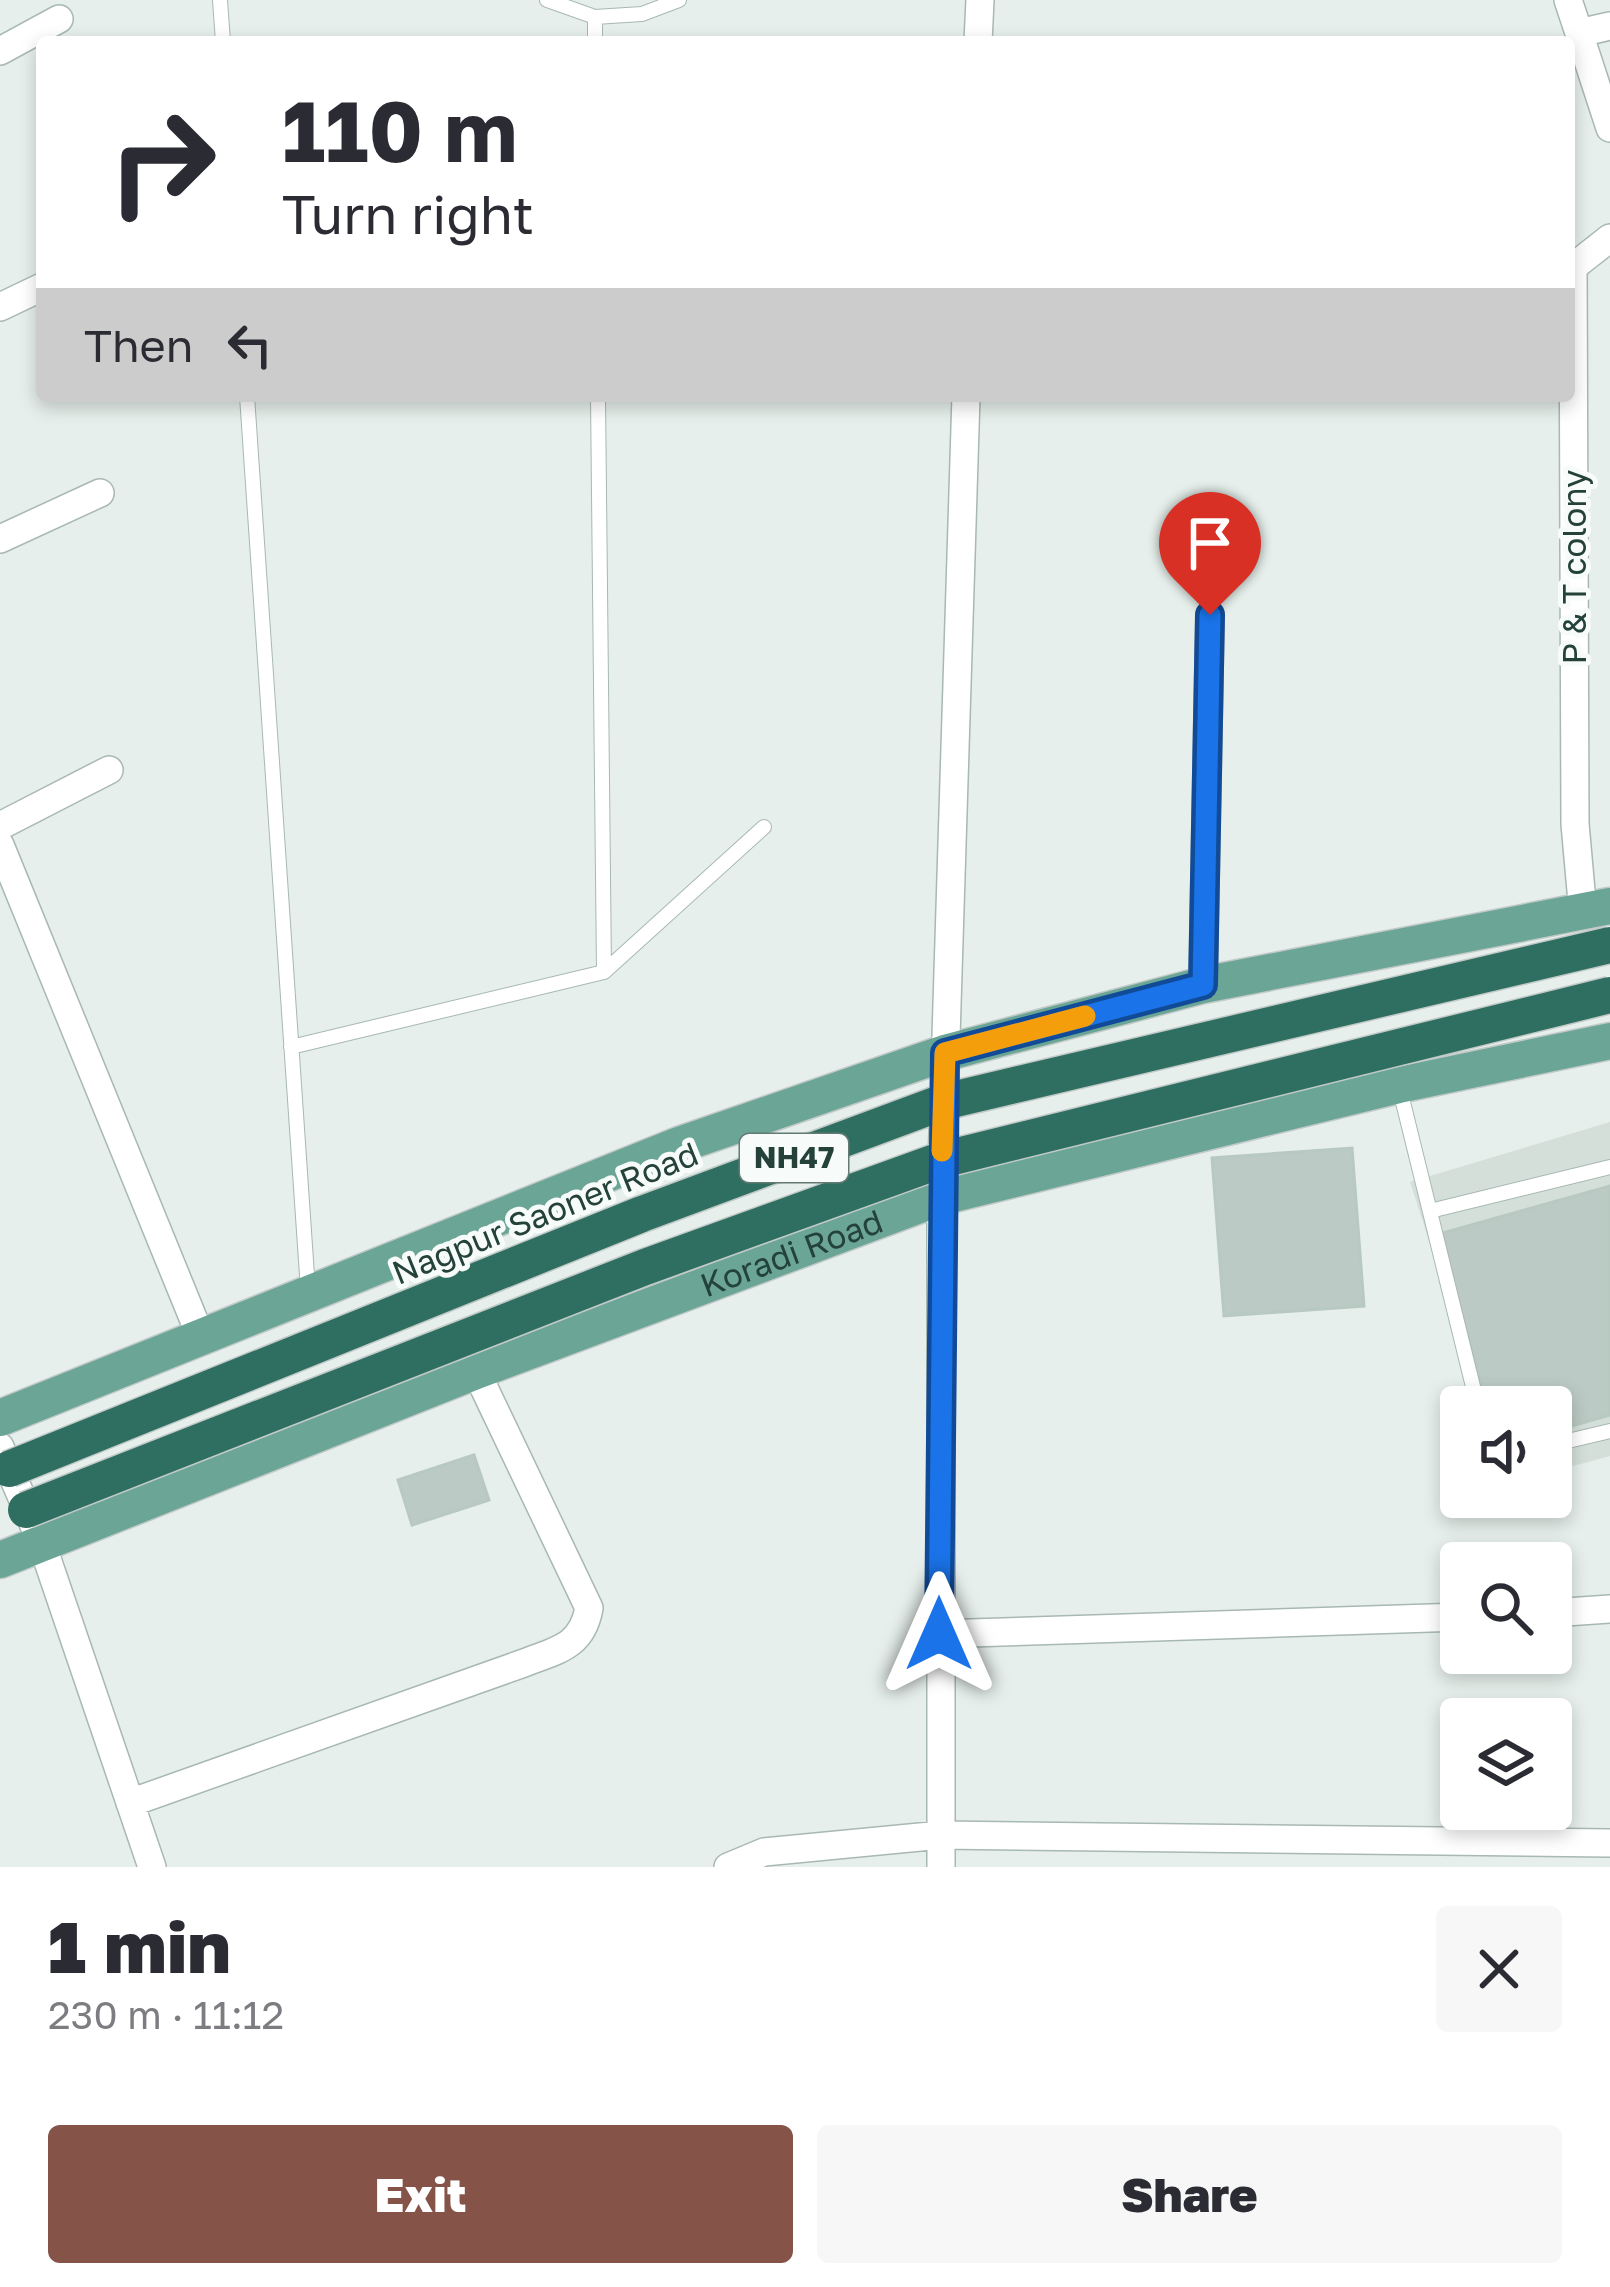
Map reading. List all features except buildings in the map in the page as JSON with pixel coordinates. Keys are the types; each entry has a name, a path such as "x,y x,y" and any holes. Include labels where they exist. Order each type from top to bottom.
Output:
{"highway":[{"name":"Nagpur Saoner Road","path":"4,1458 943,1102 1610,945"},
{"name":"NH47","path":"26,1510 645,1267 941,1160 1610,995"}],"main road":[{"path":"0,1418 308,1290 679,1145 945,1053 1203,985 1597,909"},
{"name":"Koradi Road","path":"0,1560 476,1371 941,1197 1399,1085 1610,1041"}],"street":[{"path":"978,36 980,0"},
{"path":"1568,0 1610,128"},
{"path":"0,51 59,19"},
{"path":"1579,33 1610,26"},
{"name":"P & T colony","path":"1575,265 1610,238"},
{"path":"0,307 36,290"},
{"path":"941,1867 941,1197 967,402"},
{"name":"P & T colony","path":"1573,402 1575,824 1597,909"},
{"path":"0,538 100,493"},
{"path":"1203,985 1210,615"},
{"path":"0,826 109,770"},
{"path":"0,845 200,1335"},
{"path":"130,1803 524,1664 572,1644 585,1632 590,1609 476,1371"},
{"path":"4,1458 42,1544 152,1867"},
{"path":"1572,1611 1610,1609"},
{"path":"939,1634 1440,1618"},
{"path":"728,1867 764,1852 941,1834 1610,1843"}],"lane":[{"path":"220,0 223,36"},
{"path":"547,0 595,17 642,14 680,0"},
{"path":"595,17 595,36"},
{"path":"247,402 308,1290"},
{"path":"598,402 604,972"},
{"path":"292,1048 604,972 764,826"},
{"path":"1399,1085 1473,1386"},
{"path":"1430,1211 1610,1167"},
{"path":"1572,1440 1610,1431"}],"shaded area":[{"path":"1610,1122 1610,1456 1572,1466 1572,1386 1476,1386 1410,1182"}],"slow traffic":[{"path":"942,1151 945,1053 1085,1016"}],"route":[{"path":"939,1634 945,1053 1203,985 1210,615"}]}
